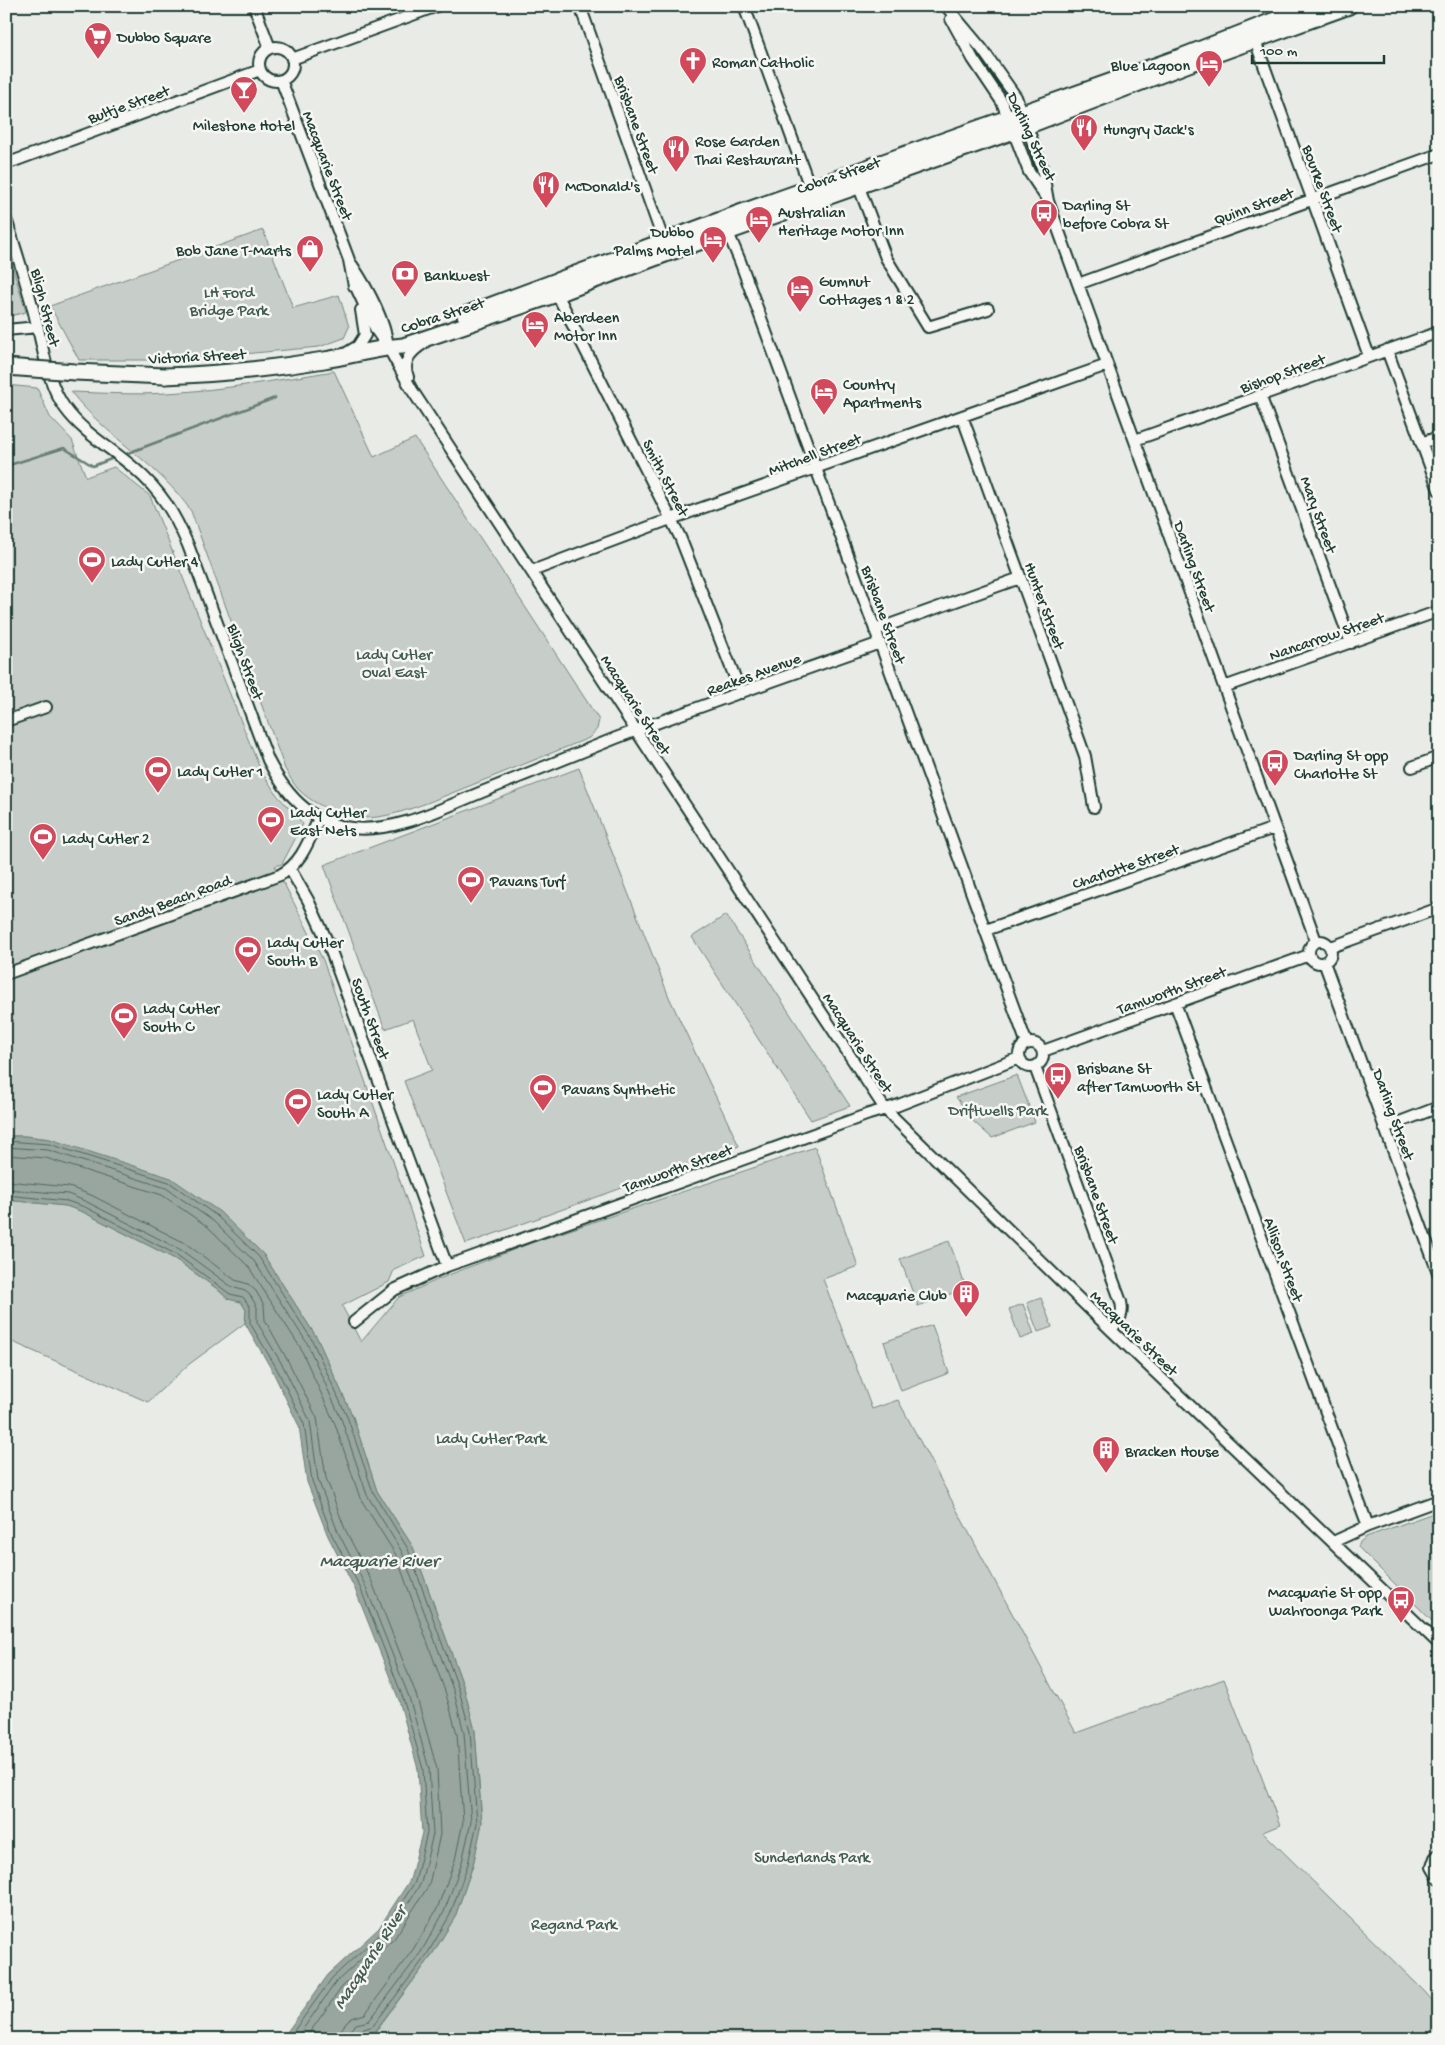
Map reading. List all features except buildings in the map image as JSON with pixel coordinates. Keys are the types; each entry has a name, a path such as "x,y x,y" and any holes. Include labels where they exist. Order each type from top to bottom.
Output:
{"highway":[{"name":"Cobra Street","path":"666,247 691,231 813,195 856,180 1253,35 1308,10 1349,6"},
{"name":"Cobra Street","path":"388,347 403,346 437,334 666,247 728,232 813,195"},
{"name":"Cobra Street","path":"388,347 399,338 555,288"},
{"name":"Victoria Street","path":"6,367 165,376 246,371 335,358 388,347"}],"street":[{"path":"254,6 270,48"},
{"path":"292,59 437,6"},
{"name":"Brisbane Street","path":"580,6 666,247"},
{"path":"744,6 813,195"},
{"name":"Darling Street","path":"945,6 982,49 1016,97 1018,121 1029,172 1048,200 1316,941"},
{"name":"Darling Street","path":"945,6 973,59 1002,102 1018,121"},
{"name":"Bourke Street","path":"1253,35 1369,356"},
{"path":"276,47 286,50 292,59 290,74 281,80 271,80 262,75 258,65 262,54 270,48 276,47"},
{"name":"Bultje Street","path":"6,164 260,70"},
{"name":"Macquarie Street","path":"281,80 349,260 364,322 365,335 358,346 335,358"},
{"name":"Quinn Street","path":"1078,284 1439,154"},
{"path":"856,180 886,258 928,327 988,308"},
{"name":"Bligh Street","path":"6,219 38,327 49,372 64,407 82,426 148,481 173,512 195,564 268,760 285,790 296,802 319,818 336,825 353,828 373,828 395,824 418,818 636,730"},
{"path":"691,231 718,225 728,232"},
{"name":"Brisbane Street","path":"728,232 1027,1044"},
{"name":"Macquarie Street","path":"349,260 369,292 385,327 388,347"},
{"name":"Macquarie Street","path":"353,281 376,330 388,347 412,390 885,1109 1111,1330 1439,1644"},
{"name":"Smith Street","path":"555,288 672,518 741,693"},
{"path":"6,330 38,327"},
{"name":"Bishop Street","path":"1135,440 1439,332"},
{"path":"412,390 406,372 406,361 412,351 437,334"},
{"path":"1387,350 1439,490"},
{"name":"Mitchell Street","path":"532,571 672,518 1107,365"},
{"name":"Mary Street","path":"1260,395 1351,643"},
{"name":"Hunter Street","path":"962,416 1085,756 1094,807"},
{"path":"1422,443 1439,437"},
{"path":"875,630 1020,578"},
{"name":"Nancarrow Street","path":"1224,687 1439,611"},
{"name":"Reakes Avenue","path":"636,730 880,643"},
{"path":"6,721 46,707"},
{"path":"1412,767 1439,757"},
{"name":"Sandy Beach Road","path":"6,974 268,880 290,869 305,848 319,818"},
{"name":"Charlotte Street","path":"986,930 1274,828"},
{"name":"South Street","path":"290,869 308,900 328,943 447,1266"},
{"path":"1331,947 1439,908"},
{"path":"1316,941 1326,942 1331,947 1331,954 1324,962 1317,963 1309,955 1309,948 1316,941"},
{"name":"Tamworth Street","path":"1043,1051 1309,955"},
{"name":"Darling Street","path":"1324,962 1439,1275"},
{"name":"Allison Street","path":"1175,1003 1368,1526"},
{"path":"1034,1043 1043,1051 1043,1058 1035,1066 1024,1065 1020,1058 1020,1051 1027,1044 1034,1043"},
{"name":"Tamworth Street","path":"354,1322 394,1290 447,1266 885,1109 1020,1058"},
{"name":"Brisbane Street","path":"1035,1066 1121,1302 1123,1311 1121,1318 1111,1330"},
{"path":"1384,1128 1439,1108"},
{"path":"1333,1542 1368,1526 1439,1500"},
{"path":"1439,1854 1435,1858 1432,1867 1439,1879"}],"green space":[{"name":"LH Ford Bridge Park","path":"263,230 293,308 339,295 349,327 344,338 319,347 178,360 79,360 50,306"},
{"path":"6,245 26,312 6,317"},
{"name":"Lady Cutler Oval East","path":"334,371 374,457 415,438 599,720 597,729 589,738 427,803 386,816 373,818 347,816 334,812 311,800 294,784 285,769 191,511 164,479 100,423 71,392 143,394 188,392"},
{"path":"6,385 37,388 50,417 72,440 86,477 114,467 150,496 261,771 277,795 303,824 282,864 275,866 323,960 426,1256 394,1270 389,1282 342,1306 361,1342 399,1297 446,1276 531,1243 815,1147 858,1266 823,1279 872,1409 898,1400 1076,1733 1224,1679 1280,1825 1263,1832 1439,2008 1439,2039 357,2039 361,2035 376,2031 430,1958 455,1917 473,1865 482,1823 475,1731 464,1688 413,1547 377,1491 353,1417 317,1338 263,1254 50,1139 6,1136"},
{"path":"579,768 669,997 739,1146 466,1244 404,1081 432,1070 413,1019 385,1029 324,865"},
{"path":"726,915 850,1106 811,1120 692,937"},
{"name":"Driftwells Park","path":"1017,1075 1035,1122 992,1138 974,1122 956,1097"},
{"path":"6,1200 66,1206 83,1212 175,1259 216,1288 228,1299 241,1301 246,1310 245,1323 188,1365 148,1402 6,1339"},
{"path":"949,1241 966,1288 918,1306 900,1259"},
{"path":"1041,1298 1052,1327 1038,1332 1027,1303"},
{"path":"1023,1304 1034,1334 1020,1339 1009,1309"},
{"path":"932,1325 949,1373 901,1391 884,1342"},
{"path":"1439,1511 1439,1628 1358,1547 1360,1542 1366,1537"}],"water":[{"name":"Macquarie River","path":"6,1136 50,1139 171,1178 220,1212 263,1254 317,1338 353,1417 377,1491 413,1547 464,1688 475,1731 482,1823 473,1865 455,1917 430,1958 375,2031 361,2035 357,2039 282,2039 328,1975 379,1928 410,1880 422,1833 418,1769 399,1700 355,1589 328,1536 307,1482 299,1426 273,1372 245,1323 246,1310 241,1302 228,1299 216,1288 175,1259 83,1212 66,1206 6,1200"}],"waterway":[{"path":"128,453 275,398"},
{"path":"6,466 64,448 93,466 111,459"}],"place":[{"name":"Dubbo Square","path":"98,60"},
{"name":"Roman Catholic","path":"693,85"},
{"name":"Blue Lagoon","path":"1209,88"},
{"name":"Milestone Hotel","path":"244,114"},
{"name":"Hungry Jack's","path":"1084,152"},
{"name":"Rose Garden Thai Restaurant","path":"676,173"},
{"name":"McDonald's","path":"546,209"},
{"name":"Darling St before Cobra St","path":"1044,237"},
{"name":"Australian Heritage Motor Inn","path":"759,244"},
{"name":"Dubbo Palms Motel","path":"713,264"},
{"name":"Bob Jane T-Marts","path":"310,273"},
{"name":"Bankwest","path":"405,298"},
{"name":"Gumnut Cottages 1 & 2","path":"800,313"},
{"name":"Aberdeen Motor Inn","path":"535,349"},
{"name":"Country Apartments","path":"824,416"},
{"name":"Lady Cutler 4","path":"92,584"},
{"name":"Darling St opp Charlotte St","path":"1275,787"},
{"name":"Lady Cutler 1","path":"158,794"},
{"name":"Lady Cutler East Nets","path":"271,844"},
{"name":"Lady Cutler 2","path":"43,861"},
{"name":"Pavans Turf","path":"471,904"},
{"name":"Lady Cutler South B","path":"248,974"},
{"name":"Lady Cutler South C","path":"124,1040"},
{"name":"Brisbane St after Tamworth St","path":"1058,1100"},
{"name":"Pavans Synthetic","path":"543,1112"},
{"name":"Lady Cutler South A","path":"298,1126"},
{"name":"Macquarie Club","path":"966,1318"},
{"name":"Bracken House","path":"1106,1474"},
{"name":"Macquarie St opp Wahroonga Park","path":"1401,1624"}],"park label":[{"name":"Lady Cutler Park","path":"491,1437"},
{"name":"Sunderlands Park","path":"812,1856"},
{"name":"Regand Park","path":"574,1923"}]}
